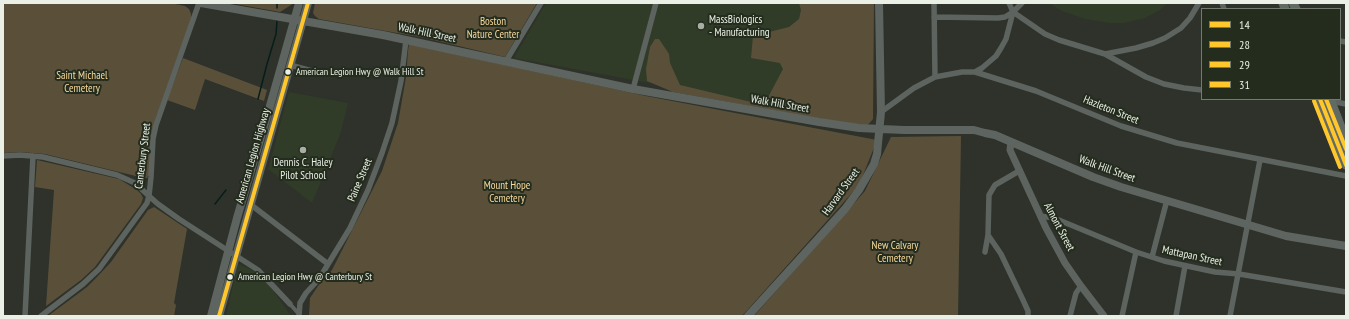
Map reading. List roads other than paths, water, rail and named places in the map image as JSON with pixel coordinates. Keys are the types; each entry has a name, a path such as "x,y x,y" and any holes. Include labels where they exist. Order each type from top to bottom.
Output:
{"highway":[{"path":"1320,100 1346,165"},
{"path":"1328,100 1346,140"}],"main road":[{"name":"Walk Hill Street","path":"200,3 406,40 634,89 819,122 859,128 904,130 974,130 995,135 1121,187 1286,236 1346,246"},
{"name":"American Legion Highway","path":"211,316 228,250 299,3"},
{"name":"American Legion Highway","path":"219,316 308,3"},
{"name":"Harvard Street","path":"748,316 828,229 859,190 874,164 877,154 880,112 879,3"}],"street":[{"name":"Canterbury Street","path":"200,3 156,125 153,139 152,177 149,196 174,216 258,270 290,304 298,315"},
{"path":"506,61 541,3"},
{"path":"634,89 656,3"},
{"path":"934,3 934,77"},
{"path":"1009,3 1013,12 1045,34 1059,40 1105,54 1146,77 1164,84 1201,90"},
{"path":"934,17 1005,17 1013,12 1022,3"},
{"path":"1105,54 1142,46 1165,38 1181,28 1190,18 1199,3"},
{"path":"975,72 996,56 1006,39 1013,12"},
{"name":"Paine Street","path":"298,315 300,303 306,293 320,279 352,224 368,190 392,123 401,81 406,40"},
{"path":"290,65 312,71"},
{"name":"Hazleton Street","path":"880,112 914,88 934,77 962,72 975,72 1036,90 1120,126 1177,144 1346,176"},
{"path":"1328,100 1346,104"},
{"name":"Almont Street","path":"1011,142 1010,150 1040,216 1066,263 1081,286 1104,316"},
{"path":"3,156 33,156 52,159 120,176 137,184 149,196 148,203 99,269 83,284 41,316"},
{"path":"25,316 33,156"},
{"path":"1230,316 1239,274 1246,224 1260,160"},
{"path":"985,252 988,235 989,195 995,185 1019,171"},
{"path":"1152,257 1167,200"},
{"path":"250,204 328,264"},
{"name":"Mattapan Street","path":"1040,216 1054,218 1136,252 1185,266 1346,292"},
{"path":"988,235 1001,254 1023,300 1028,316"},
{"path":"1122,316 1136,252"},
{"path":"1176,316 1185,266"},
{"path":"1070,316 1076,293 1081,286"}],"waterway":[{"path":"277,3 277,8"},
{"path":"258,99 276,34 277,21"},
{"path":"215,204 226,190"}],"place":[{"name":"MassBiologics - Manufacturing","path":"701,26"},
{"name":"American Legion Hwy @ Walk Hill St","path":"288,72"},
{"name":"Dennis C. Haley Pilot School","path":"303,150"},
{"name":"American Legion Hwy @ Canterbury St","path":"230,277"}],"park label":[{"name":"Boston Nature Center","path":"493,28"},
{"name":"Saint Michael Cemetery","path":"82,82"},
{"name":"Mount Hope Cemetery","path":"507,192"},
{"name":"New Calvary Cemetery","path":"895,252"}]}
